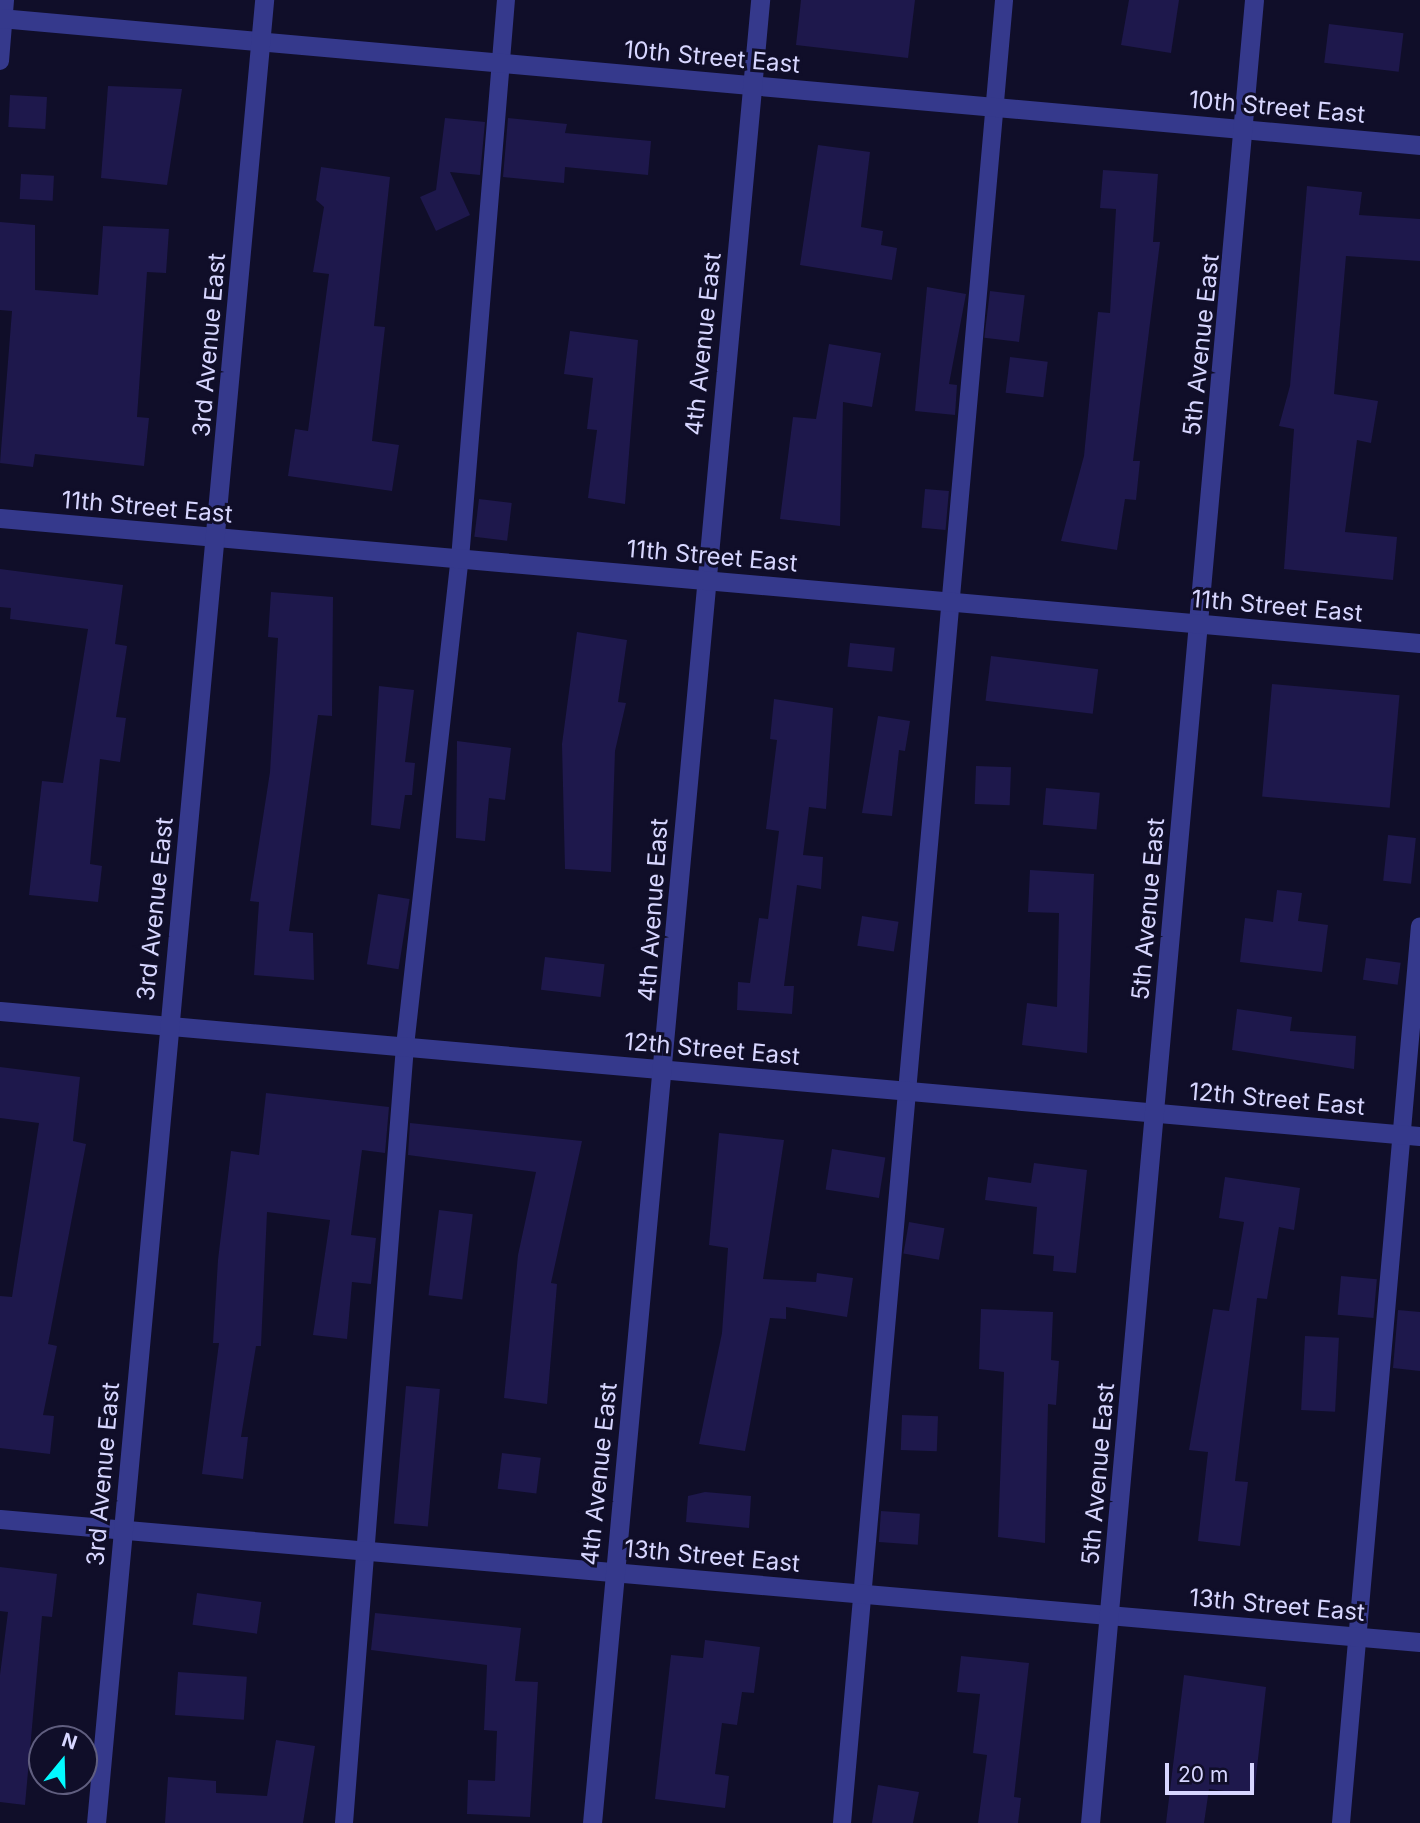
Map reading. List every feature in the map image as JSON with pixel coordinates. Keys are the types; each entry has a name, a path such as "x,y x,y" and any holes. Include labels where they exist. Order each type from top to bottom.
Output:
{"street":[{"name":"3rd Avenue East","path":"96,1823 264,0"},
{"name":"4th Avenue East","path":"592,1823 614,1572 666,1069 704,580 761,0"},
{"name":"5th Avenue East","path":"1090,1823 1198,624 1247,129 1254,0"},
{"name":"10th Street East","path":"3,12 260,42 1420,145"},
{"name":"11th Street East","path":"0,518 1420,643"},
{"name":"12th Street East","path":"0,1011 1411,1135"},
{"name":"13th Street East","path":"0,1519 1420,1642"}],"lane":[{"path":"344,1823 368,1551 405,1046 460,559 506,0"},
{"path":"842,1823 1004,0"},
{"path":"0,61 3,12"},
{"path":"1341,1823 1411,1135 1420,926"}],"building":[{"path":"801,0 915,0 908,58 796,45"},
{"path":"1129,0 1179,0 1171,53 1121,45"},
{"path":"1329,24 1403,33 1399,72 1324,63"},
{"path":"108,86 182,89 167,185 101,178"},
{"path":"10,95 47,97 45,129 8,127"},
{"path":"445,118 485,122 480,175 450,172 470,215 436,231 420,197 436,190"},
{"path":"508,118 567,124 565,133 651,141 648,175 565,167 564,183 503,177"},
{"path":"818,145 870,152 861,227 883,231 881,245 897,248 892,280 800,265"},
{"path":"321,167 390,177 374,326 385,327 372,441 399,445 392,491 288,476 295,429 308,431 329,274 313,272 324,207 316,200"},
{"path":"1103,170 1158,174 1153,242 1160,242 1133,461 1140,461 1136,500 1125,499 1117,550 1061,541 1084,456 1098,312 1110,313 1116,209 1100,208"},
{"path":"21,174 54,176 53,201 20,199"},
{"path":"1307,186 1362,192 1359,215 1420,219 1420,261 1346,256 1334,394 1378,401 1371,443 1357,440 1345,532 1397,537 1393,580 1284,569 1294,429 1279,426 1290,386"},
{"path":"0,222 35,225 35,290 98,295 103,226 169,229 166,273 147,272 137,417 149,418 144,466 35,454 33,467 0,463 12,311 0,310"},
{"path":"927,287 966,294 949,384 957,385 955,415 915,411"},
{"path":"990,291 1025,295 1019,342 984,338"},
{"path":"570,331 638,340 625,504 588,498 597,430 587,429 593,378 564,374"},
{"path":"829,344 881,353 872,407 843,402 840,526 780,519 793,417 816,419"},
{"path":"1010,357 1048,362 1043,397 1006,393"},
{"path":"925,489 949,491 946,530 922,528"},
{"path":"479,499 512,503 507,541 474,537"},
{"path":"0,569 123,585 115,644 127,646 116,717 126,718 120,762 100,759 90,864 102,866 98,902 29,895 42,781 63,783 88,629 10,619 11,608 0,607"},
{"path":"271,592 333,597 332,716 318,715 289,931 313,933 314,980 254,975 259,902 250,901 270,772 278,638 268,637"},
{"path":"577,632 627,640 618,702 626,703 615,751 611,872 565,869 562,744"},
{"path":"850,643 895,648 892,672 847,667"},
{"path":"991,656 1098,669 1093,714 986,701"},
{"path":"1272,684 1400,695 1390,808 1262,797"},
{"path":"379,686 414,690 405,762 415,763 412,795 405,795 400,829 371,825"},
{"path":"774,699 833,708 826,809 809,807 803,855 823,857 821,889 797,885 784,986 794,986 792,1014 737,1010 738,982 750,983 759,918 768,919 779,831 766,829 777,740 770,739"},
{"path":"878,716 910,721 905,751 899,750 892,816 862,813"},
{"path":"457,741 511,748 505,800 489,798 485,841 456,838"},
{"path":"976,766 1011,767 1010,805 975,804"},
{"path":"1046,788 1100,793 1097,830 1043,825"},
{"path":"1388,835 1416,838 1411,884 1383,881"},
{"path":"1030,870 1094,874 1087,1053 1022,1045 1027,1003 1057,1007 1059,913 1028,912"},
{"path":"1277,890 1302,893 1298,921 1328,925 1322,972 1240,962 1245,918 1273,922"},
{"path":"378,894 410,899 398,969 367,964"},
{"path":"862,916 899,922 894,951 857,946"},
{"path":"545,957 605,964 601,997 541,990"},
{"path":"1366,958 1401,963 1398,985 1363,980"},
{"path":"1237,1009 1292,1017 1290,1031 1356,1036 1354,1069 1232,1050"},
{"path":"0,1067 80,1077 73,1141 86,1144 48,1344 57,1346 43,1415 54,1416 50,1454 0,1448 0,1296 12,1297 39,1123 0,1118"},
{"path":"266,1093 389,1107 385,1153 362,1150 351,1235 376,1238 371,1284 352,1282 347,1339 313,1335 330,1220 267,1212 261,1346 256,1346 241,1437 248,1437 243,1479 202,1474 219,1343 213,1343 218,1260 231,1151 259,1155"},
{"path":"410,1123 582,1141 551,1283 557,1284 547,1404 504,1398 518,1255 536,1172 408,1155"},
{"path":"719,1133 784,1140 763,1279 816,1282 817,1273 853,1278 847,1317 786,1307 786,1319 770,1318 745,1451 699,1444 722,1333 728,1248 709,1245"},
{"path":"832,1149 885,1157 879,1198 826,1189"},
{"path":"1034,1163 1087,1170 1076,1273 1053,1271 1054,1256 1033,1254 1037,1207 985,1200 988,1177 1031,1183"},
{"path":"1225,1177 1300,1188 1294,1230 1279,1227 1267,1299 1257,1298 1235,1481 1248,1482 1240,1546 1198,1541 1208,1452 1189,1450 1213,1309 1229,1311 1244,1222 1219,1218"},
{"path":"439,1210 473,1214 462,1300 429,1295"},
{"path":"909,1222 944,1228 939,1260 903,1254"},
{"path":"1341,1276 1377,1279 1373,1318 1338,1315"},
{"path":"981,1309 1053,1312 1051,1360 1059,1361 1056,1405 1048,1404 1045,1543 998,1537 1004,1372 979,1369"},
{"path":"1398,1310 1420,1312 1420,1371 1393,1368"},
{"path":"1305,1336 1339,1338 1335,1412 1301,1410"},
{"path":"406,1386 440,1389 428,1526 394,1523"},
{"path":"902,1415 938,1416 937,1451 901,1450"},
{"path":"502,1453 541,1458 536,1493 498,1489"},
{"path":"705,1492 751,1496 749,1528 686,1522 688,1496"},
{"path":"881,1511 920,1514 918,1545 879,1542"},
{"path":"0,1567 57,1574 52,1617 42,1616 32,1725 28,1725 25,1805 0,1802 0,1675 8,1612 0,1611"},
{"path":"197,1593 261,1602 257,1634 193,1625"},
{"path":"375,1613 521,1628 515,1681 538,1682 530,1817 467,1814 468,1780 495,1781 497,1731 484,1730 487,1665 371,1650"},
{"path":"705,1640 760,1647 754,1693 742,1692 737,1725 722,1723 715,1774 729,1776 725,1808 655,1799 671,1655 703,1658"},
{"path":"961,1656 1029,1663 1014,1797 1021,1798 1018,1823 978,1823 987,1755 973,1753 980,1694 957,1692"},
{"path":"178,1672 247,1677 244,1720 175,1715"},
{"path":"1184,1675 1266,1687 1254,1795 1209,1789 1204,1823 1166,1823"},
{"path":"276,1740 315,1746 303,1823 165,1823 168,1777 216,1781 216,1793 267,1796"},
{"path":"878,1785 919,1792 913,1823 872,1823"}]}
